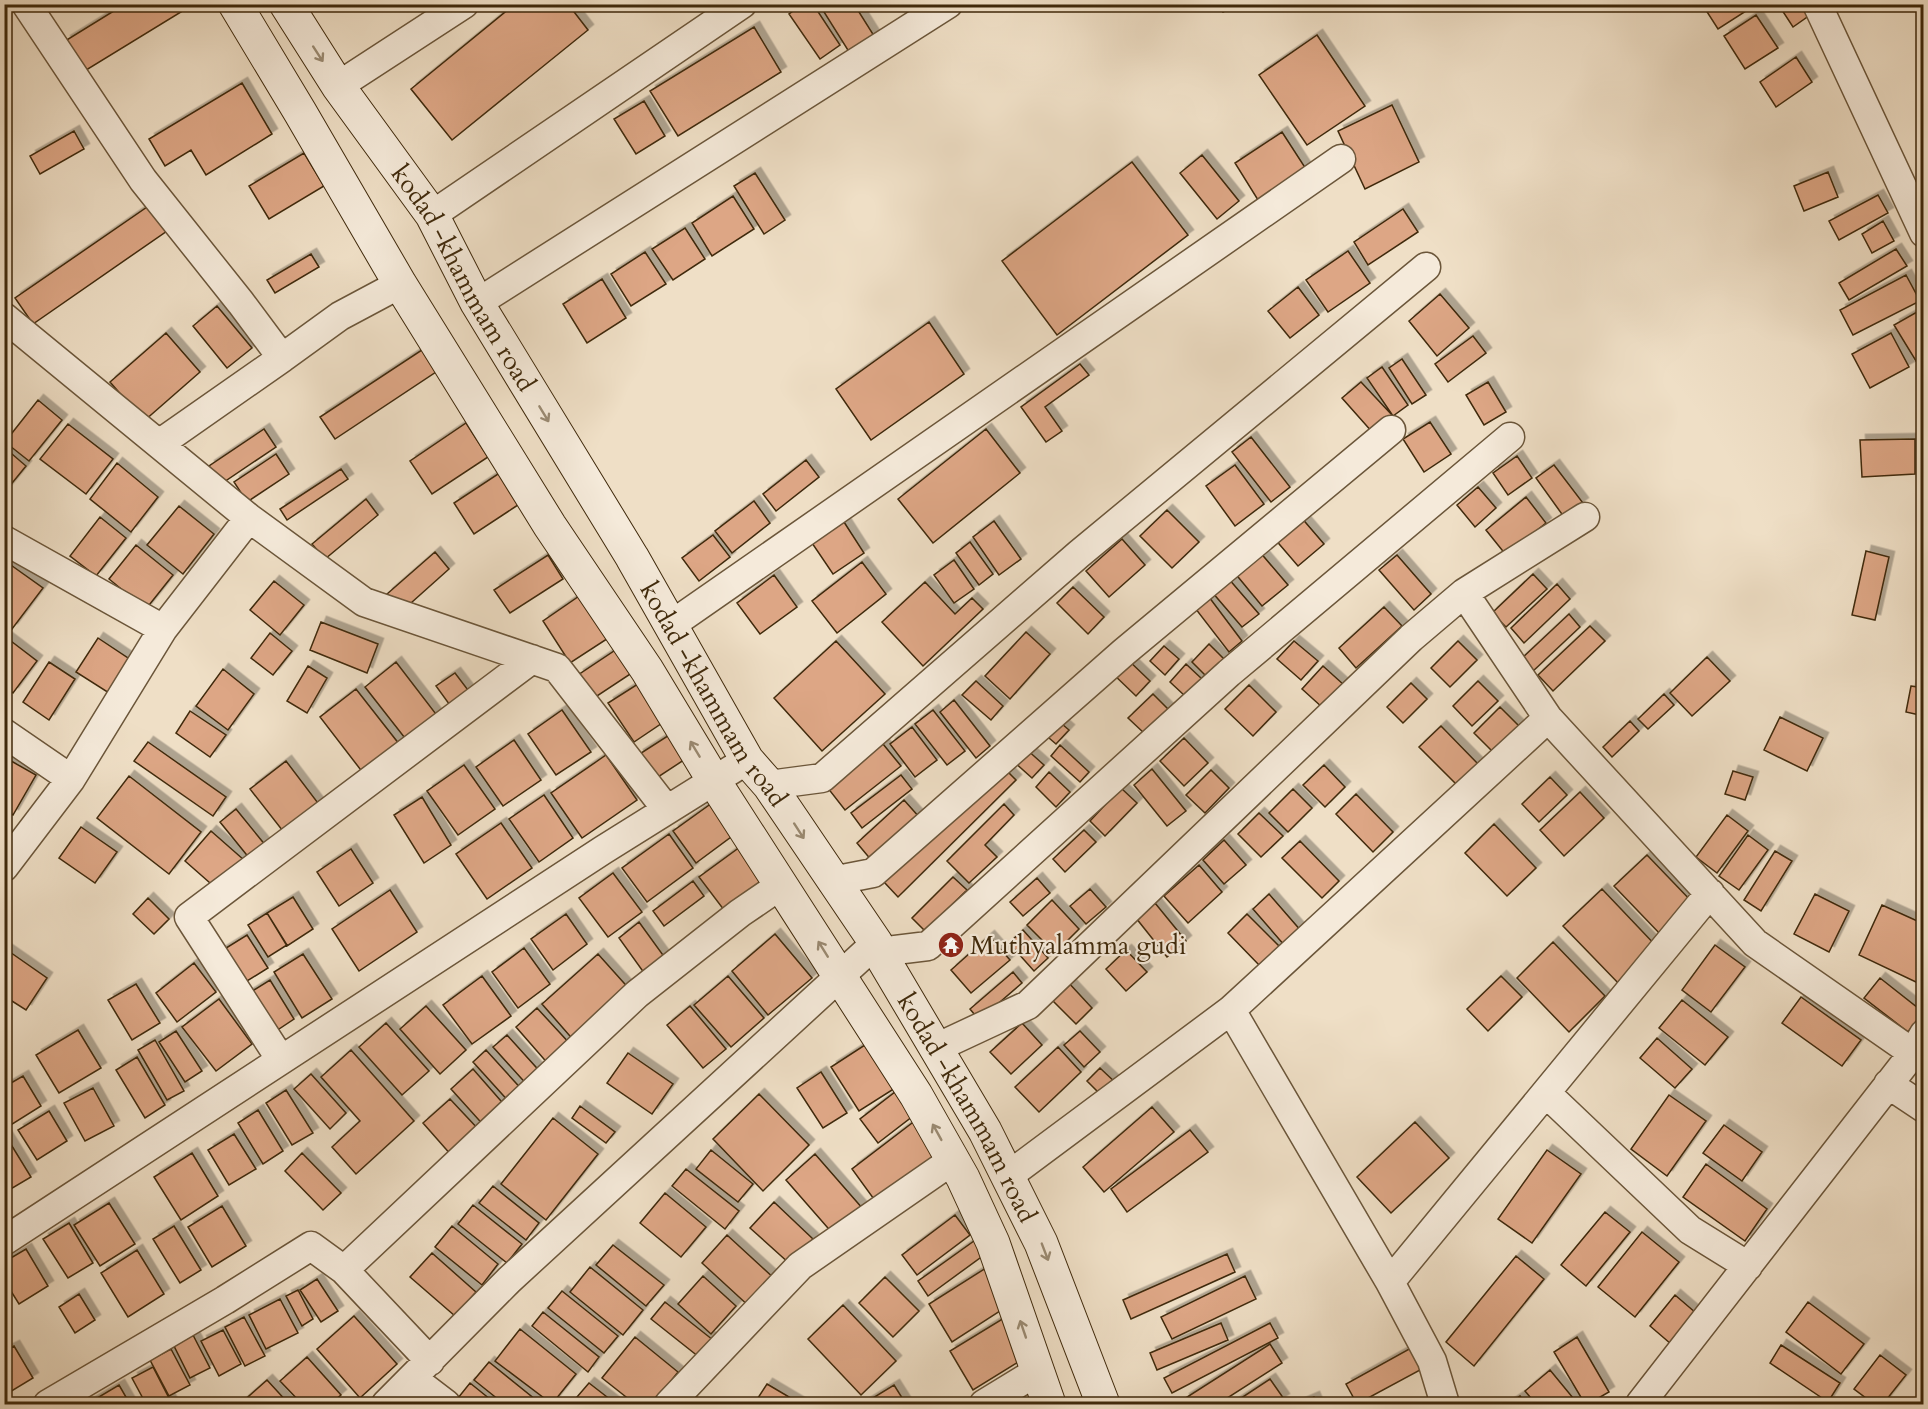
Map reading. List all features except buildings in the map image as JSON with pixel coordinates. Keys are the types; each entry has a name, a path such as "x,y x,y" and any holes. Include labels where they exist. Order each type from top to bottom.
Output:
{"main road":[{"name":"kodad -khammam road","path":"235,4 400,284 550,526 647,670 714,781 916,1095 952,1160 993,1243 1049,1404"},
{"name":"kodad -khammam road","path":"286,4 338,86 432,215 477,303 632,557 747,760 769,785 877,947 985,1131 1041,1243 1103,1404"}],"street":[{"path":"26,4 143,180 282,358"},
{"path":"338,86 464,4"},
{"path":"432,215 742,4"},
{"path":"477,303 948,4"},
{"path":"1817,4 1923,233"},
{"path":"671,625 1341,159"},
{"path":"769,785 822,778 1079,554 1426,267"},
{"path":"159,444 340,316 400,284"},
{"path":"4,317 249,518 364,602 558,668 667,810"},
{"path":"832,881 873,873 1125,652 1391,430"},
{"path":"386,1404 509,1281 839,976 877,947 928,946 1230,673 1510,437"},
{"path":"936,1048 1028,1005 1411,638 1464,593 1585,517"},
{"path":"4,867 71,779 163,628 249,518"},
{"path":"4,540 163,628"},
{"path":"1464,593 1548,718 1755,943 1918,1043 1640,1404"},
{"path":"281,1060 189,917 532,659"},
{"path":"1008,1176 1231,1010 1548,718"},
{"path":"4,732 71,779"},
{"path":"4,1241 747,760"},
{"path":"344,1270 637,994 740,913 781,885"},
{"path":"1390,1282 1710,893"},
{"path":"1231,1010 1390,1282 1432,1361 1445,1404"},
{"path":"1888,1084 1923,1108"},
{"path":"1546,1093 1690,1230 1748,1266"},
{"path":"669,1404 800,1266 952,1160"},
{"path":"48,1404 225,1300 310,1246 344,1270 446,1404"},
{"path":"984,1404 1038,1371"}],"place":[{"name":"Muthyalamma gudi","path":"951,945"}]}
